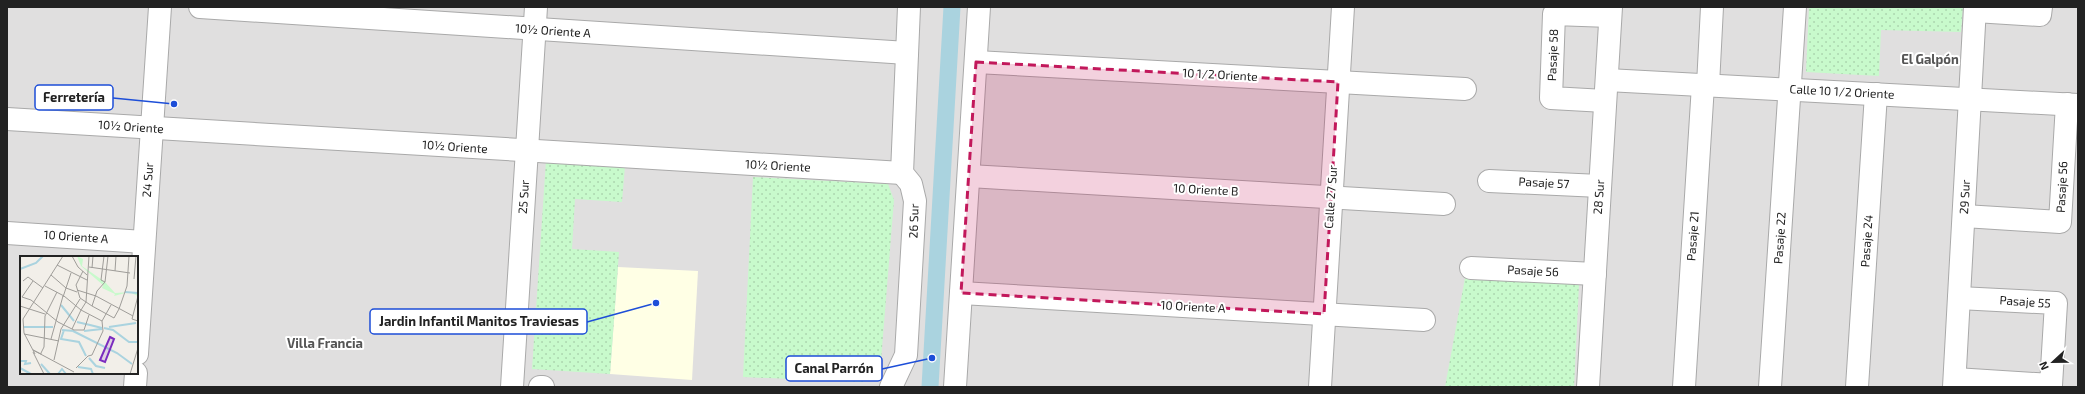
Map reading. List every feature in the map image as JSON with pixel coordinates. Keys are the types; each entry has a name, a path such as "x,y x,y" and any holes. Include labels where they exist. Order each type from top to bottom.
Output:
{"street":[{"name":"24 Sur","path":"138,338 160,7"},
{"name":"10½ Oriente A","path":"200,7 535,30 907,53"},
{"name":"25 Sur","path":"512,387 536,7"},
{"path":"902,173 909,7"},
{"path":"956,387 979,7"},
{"name":"Calle 27 Sur","path":"1320,387 1343,7"},
{"name":"Pasaje 21","path":"1684,387 1705,85 1712,7"},
{"name":"Pasaje 22","path":"1770,387 1794,7"},
{"path":"1975,9 2040,15 2041,7"},
{"name":"29 Sur","path":"1954,383 1975,9"},
{"name":"Pasaje 58","path":"1606,90 1551,98 1554,14 1611,12"},
{"name":"28 Sur","path":"1588,387 1611,12"},
{"name":"10 1/2 Oriente","path":"976,62 1465,89"},
{"name":"Calle 10 1/2 Oriente","path":"1606,90 1705,85 2072,105"},
{"name":"Pasaje 24","path":"1857,387 1876,94"},
{"name":"Pasaje 56","path":"1964,216 2060,222 2072,105"},
{"name":"10½ Oriente","path":"7,119 902,173"},
{"name":"26 Sur","path":"891,387 906,355 916,201 911,184 902,173"},
{"name":"10 Oriente B","path":"969,176 1444,204"},
{"name":"Pasaje 57","path":"1489,181 1600,186"},
{"name":"10 Oriente A","path":"7,233 144,242"},
{"name":"Pasaje 56","path":"1470,268 1595,274"},
{"name":"10 Oriente A","path":"961,293 1424,320"},
{"name":"Pasaje 55","path":"1954,383 2052,385 2056,303 1959,298"},
{"path":"135,387 136,374"}],"highlighted area":[{"path":"976,62 1338,82 1324,314 961,293"}],"shaded area":[{"path":"7,7 2078,7 2078,387 7,387"},
{"path":"618,267 698,271 692,380 610,374"}],"green space":[{"path":"1809,7 1963,7 1961,32 1881,30 1879,76 1806,72"},
{"path":"546,160 625,166 622,202 575,199 572,249 619,252 610,374 532,369"},
{"path":"753,177 888,184 894,200 880,373 863,382 743,377"},
{"path":"1465,278 1579,284 1574,387 1445,387"}],"waterway":[{"path":"930,387 952,7"}],"place":[{"name":"Ferretería","path":"174,104"},
{"name":"Jardin Infantil Manitos Traviesas","path":"656,303"},
{"name":"Canal Parrón","path":"932,358"}],"district":[{"name":"El Galpón","path":"1930,59"},
{"name":"Villa Francia","path":"325,343"}]}
